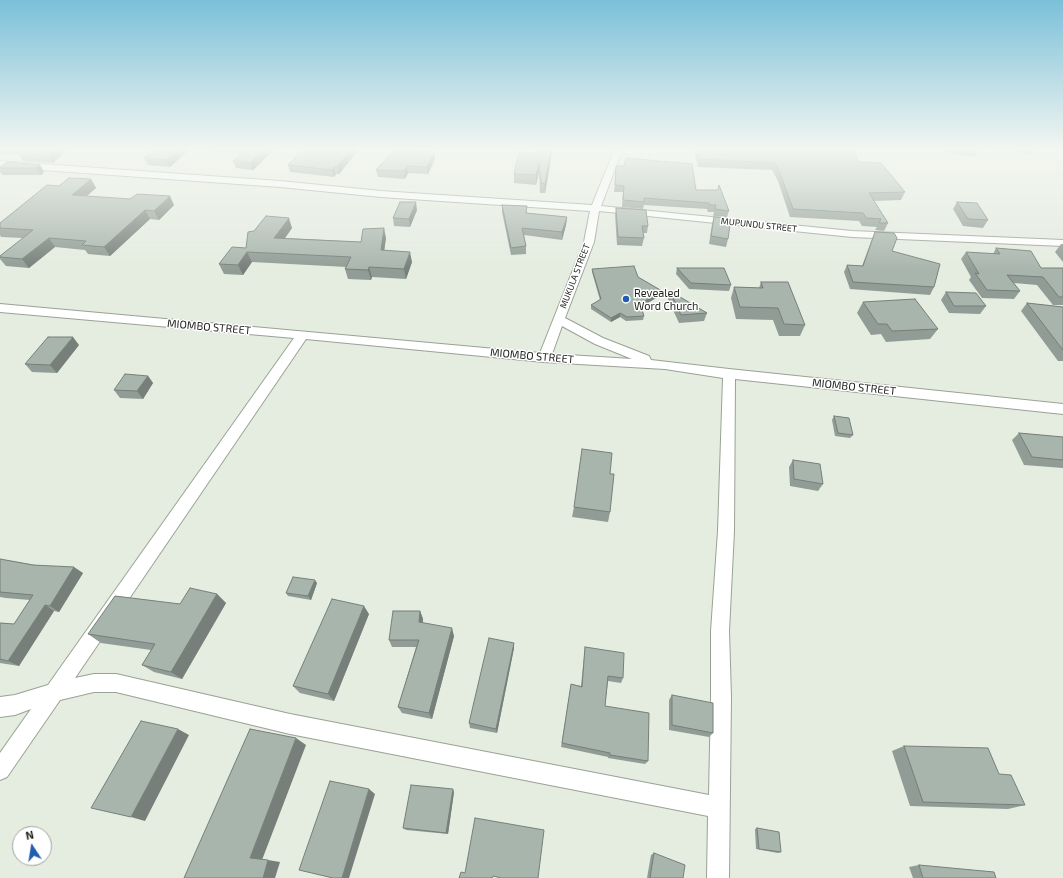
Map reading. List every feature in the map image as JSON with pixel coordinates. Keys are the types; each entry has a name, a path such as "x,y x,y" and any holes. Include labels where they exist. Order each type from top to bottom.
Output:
{"street":[{"name":"MUPUNDU STREET","path":"331,189 413,197 595,208 852,234 1063,243"},
{"name":"MUKULA STREET","path":"544,358 589,242 595,208 603,189"},
{"name":"MIOMBO STREET","path":"0,308 544,358 665,365 729,374 1063,409"},
{"path":"559,320 612,347 665,365"},
{"path":"0,770 303,335"},
{"path":"718,878 721,697 720,631 726,530 729,374"},
{"path":"0,707 15,705 55,692 94,683 116,682 290,724 718,806"}],"building":[{"path":"42,189 79,189 72,195 130,199 137,194 170,196 154,211 145,210 104,247 82,245 86,241 49,238 22,259 0,257 33,230 0,228 0,223"},
{"path":"624,189 721,189 729,211 715,209 716,205 709,205 709,203 644,198 644,202 623,200"},
{"path":"786,189 902,189 905,192 869,193 888,223 879,223 881,219 866,218 863,213 793,209"},
{"path":"400,202 416,202 409,219 393,218"},
{"path":"957,202 977,203 988,220 968,219"},
{"path":"502,205 527,206 526,213 567,217 562,232 522,228 526,246 511,248"},
{"path":"616,208 646,210 648,226 642,226 644,238 618,237"},
{"path":"266,216 289,218 274,238 361,242 363,229 384,228 381,250 410,252 404,269 369,267 368,270 345,269 351,257 247,252 238,265 219,264 232,247 246,248 248,232 254,231"},
{"path":"714,217 731,218 728,239 711,236"},
{"path":"875,232 894,233 897,238 892,251 940,264 934,287 853,282 847,265 863,266"},
{"path":"996,248 1031,251 1041,268 1063,268 1063,297 1059,297 1043,277 1007,275 1020,291 987,290 975,273 979,274 966,252 1000,254"},
{"name":"Revealed Word Church","path":"634,266 638,277 662,291 640,304 644,316 627,317 620,313 611,318 591,305 601,299 592,269"},
{"path":"677,268 724,268 731,285 691,283"},
{"path":"761,282 788,282 805,325 784,324 778,308 740,307 734,287 763,288"},
{"path":"670,291 707,313 681,315"},
{"path":"946,292 976,293 986,306 954,306"},
{"path":"915,299 938,329 892,331 887,324 878,324 863,302"},
{"path":"1027,303 1063,307 1063,350"},
{"path":"48,337 73,337 50,365 25,364"},
{"path":"125,374 148,376 137,391 114,390"},
{"path":"834,416 849,418 853,435 838,433"},
{"path":"1019,433 1063,437 1063,460 1032,457"},
{"path":"582,449 612,453 610,474 614,474 610,512 574,507"},
{"path":"793,460 820,464 823,484 794,479"},
{"path":"0,559 33,565 74,567 50,606 45,605 8,661 0,659 0,623 14,624 33,595 0,592"},
{"path":"293,577 315,580 308,596 286,593"},
{"path":"190,588 217,594 171,672 142,665 155,644 88,634 115,596 180,604"},
{"path":"332,599 364,606 328,694 293,686"},
{"path":"393,611 420,611 419,622 452,628 429,713 398,707 419,640 389,640"},
{"path":"489,638 514,643 496,729 469,723"},
{"path":"585,647 624,653 623,678 608,676 605,706 649,713 648,761 610,755 610,753 562,743 571,684 582,687"},
{"path":"672,695 713,703 713,733 672,725"},
{"path":"141,721 178,729 131,817 91,808"},
{"path":"250,729 296,738 250,858 268,860 263,878 184,878"},
{"path":"904,746 988,748 999,774 1011,775 1025,805 923,802"},
{"path":"330,781 369,789 342,878 333,878 299,870"},
{"path":"411,785 453,789 446,833 403,828"},
{"path":"475,818 544,830 538,878 501,878 493,876 492,878 459,878 461,872 465,873"},
{"path":"757,828 779,832 781,852 759,849"},
{"path":"654,853 685,865 683,878 650,878"},
{"path":"919,865 994,872 996,878 923,878"}],"place":[{"name":"Revealed Word Church","path":"626,299"}]}
